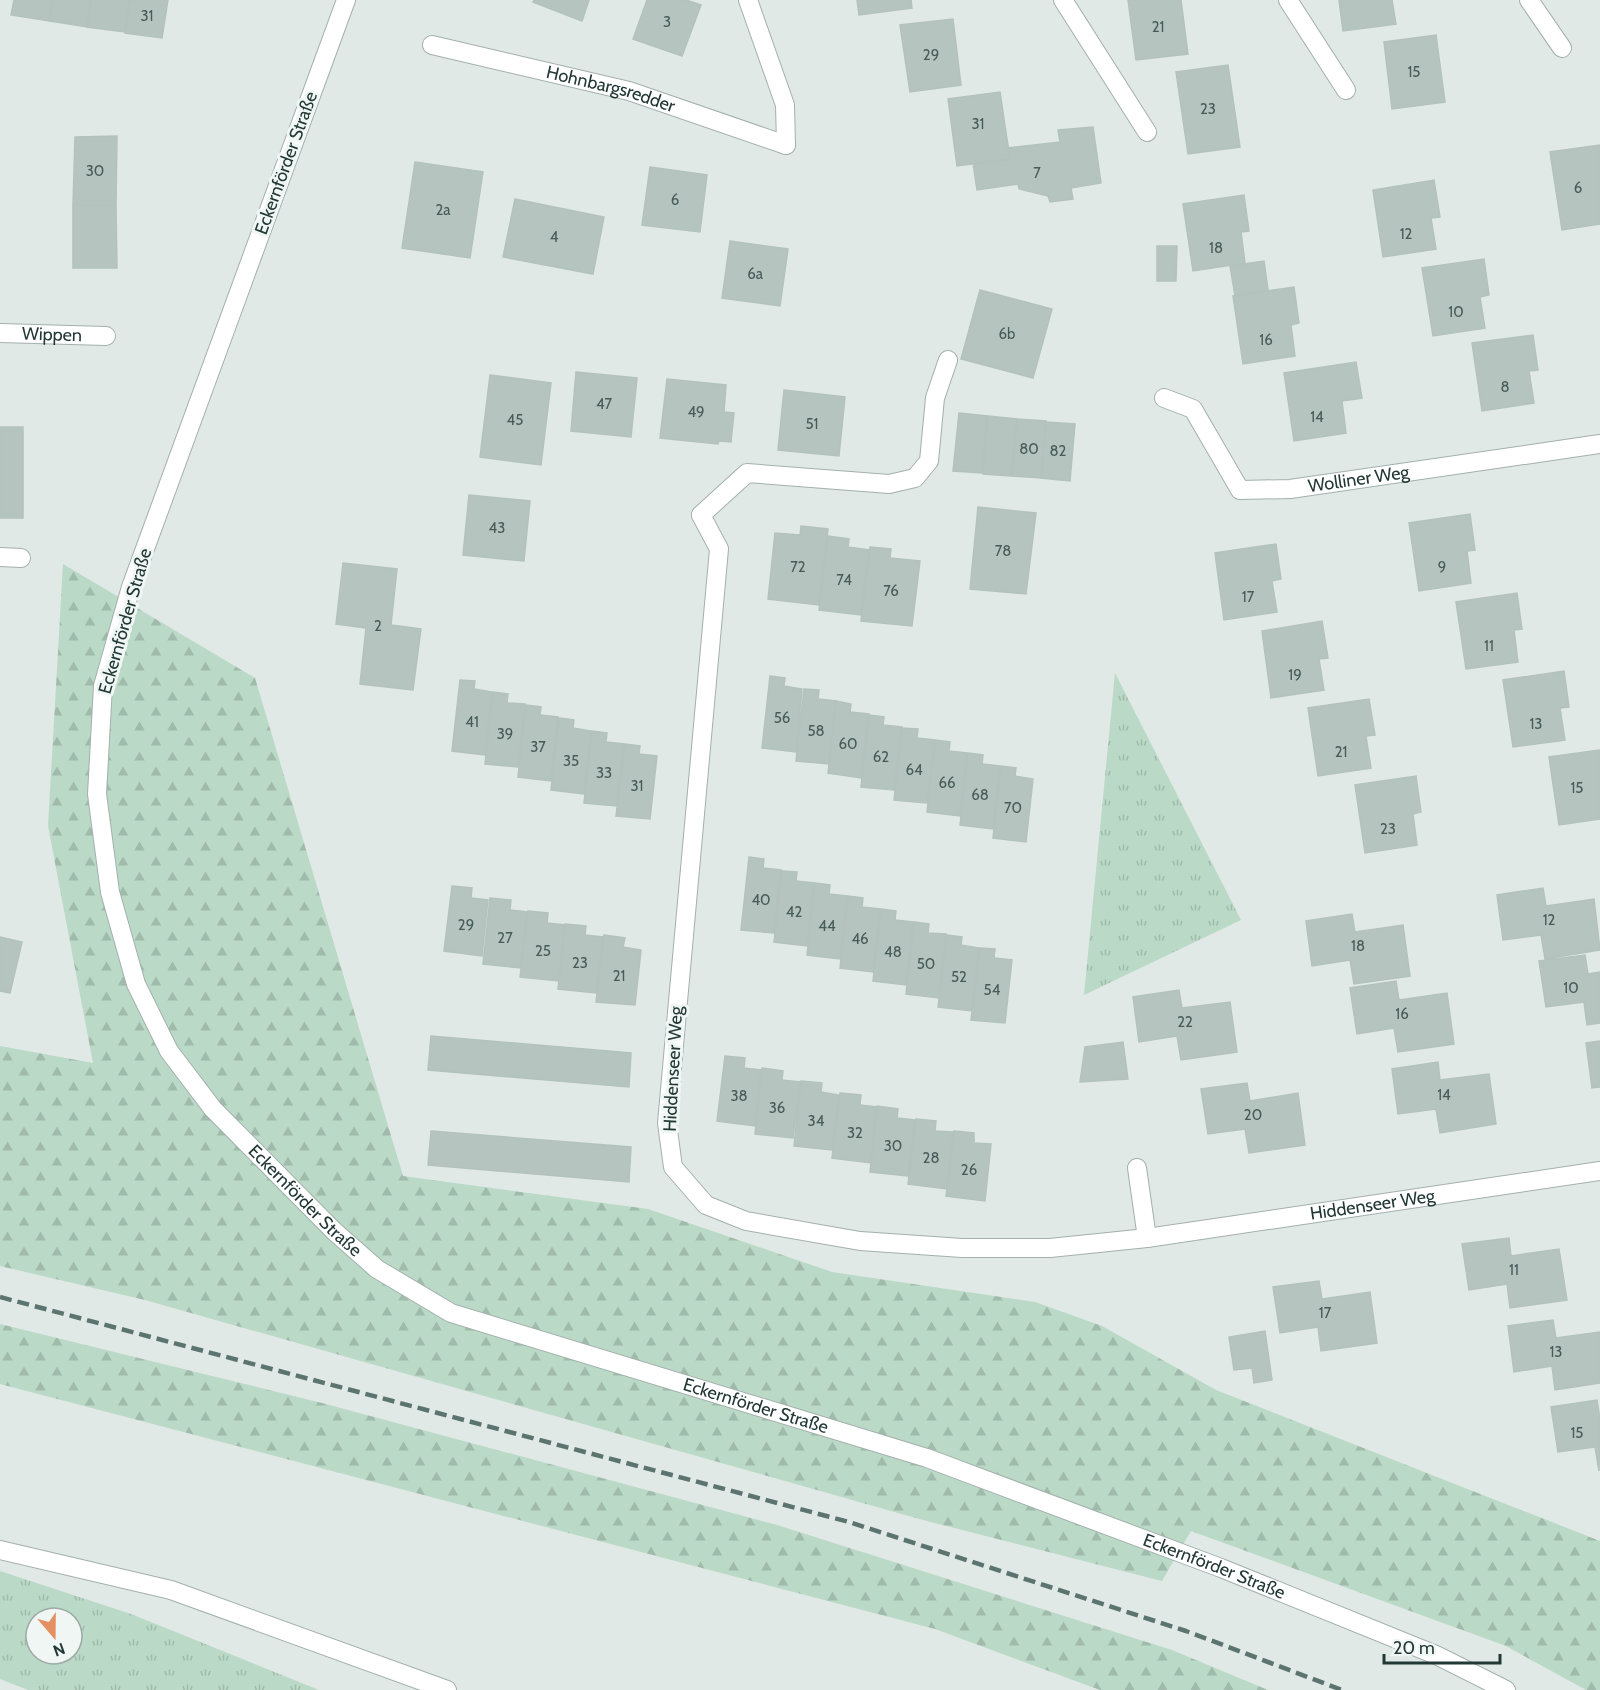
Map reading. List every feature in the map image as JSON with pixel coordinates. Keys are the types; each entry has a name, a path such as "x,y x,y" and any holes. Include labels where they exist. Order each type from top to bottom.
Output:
{"street":[{"name":"Eckernförder Straße","path":"346,0 131,587 103,686 97,794 110,892 136,984 169,1051 213,1109 334,1232 377,1269 451,1313 927,1458 1232,1572 1436,1655 1506,1690"},
{"name":"Hohnbargsredder","path":"432,45 629,91 786,146 785,105 748,0"},
{"path":"1063,0 1146,132"},
{"path":"1288,0 1346,90"},
{"path":"1529,0 1562,48"},
{"name":"Wippen","path":"0,333 106,336"},
{"name":"Hiddenseer Weg","path":"948,360 934,398 929,461 915,478 889,484 747,473 701,515 719,549 667,1123 673,1167 706,1205 746,1221 860,1240 962,1248 1050,1248 1147,1238 1600,1171"},
{"name":"Wolliner Weg","path":"1164,398 1193,409 1240,490 1290,489 1600,444"},
{"path":"0,557 21,558"},
{"path":"1137,1168 1147,1238"},
{"path":"0,1550 171,1590 447,1690"}],"green space":[{"path":"63,564 255,678 403,1176 648,1209 832,1272 1035,1302 1102,1326 1216,1390 1600,1541 1600,1690 1586,1690 1506,1646 1191,1531 1162,1581 923,1520 145,1300 0,1266 0,1046 93,1063 48,826"},
{"path":"1115,673 1241,920 1084,995"},
{"path":"0,1324 322,1403 777,1525 1172,1650 1268,1690 1100,1690 935,1629 0,1384"},
{"path":"0,1571 131,1614 319,1690 28,1690 0,1679"}],"building":[{"path":"14,0 52,0 49,21 11,15"},
{"path":"53,0 91,0 87,27 49,21"},
{"path":"91,0 129,0 125,32 87,27"},
{"path":"130,0 168,0 162,38 125,33"},
{"path":"534,0 589,0 582,21 533,2"},
{"path":"647,0 686,0 701,5 682,56 633,39"},
{"path":"857,0 911,0 912,8 859,15"},
{"path":"1128,0 1181,0 1188,54 1136,60"},
{"path":"1339,0 1392,0 1396,24 1343,31"},
{"path":"953,19 961,85 910,92 900,25"},
{"path":"1436,35 1445,102 1392,109 1384,42"},
{"path":"1228,65 1240,147 1188,154 1176,72"},
{"path":"1000,92 1010,159 957,166 948,99"},
{"path":"1093,127 1101,183 1071,188 1073,199 1050,202 1048,196 1019,189 1018,184 977,190 973,163 1010,159 1008,148 1060,142 1058,130"},
{"path":"117,136 116,205 73,205 75,137"},
{"path":"1600,145 1600,224 1562,230 1550,152"},
{"path":"415,162 483,172 470,258 402,248"},
{"path":"650,167 707,175 700,232 642,225"},
{"path":"1434,180 1440,217 1431,218 1436,249 1383,257 1373,190"},
{"path":"1244,195 1249,231 1241,232 1245,263 1193,271 1183,204"},
{"path":"515,199 604,217 593,274 503,257"},
{"path":"73,205 116,205 117,268 73,268"},
{"path":"730,241 788,249 780,306 722,298"},
{"path":"1157,246 1177,246 1176,281 1157,281"},
{"path":"1484,259 1489,295 1480,297 1485,328 1433,336 1422,268"},
{"path":"1264,261 1268,290 1235,296 1230,266"},
{"path":"1294,287 1299,323 1291,325 1295,356 1243,364 1233,296"},
{"path":"980,290 1052,309 1033,378 961,359"},
{"path":"1533,335 1538,370 1529,371 1534,403 1482,411 1472,343"},
{"path":"1356,362 1362,398 1342,401 1346,433 1294,441 1284,373"},
{"path":"576,372 637,378 631,437 571,431"},
{"path":"490,375 551,383 541,465 480,457"},
{"path":"667,379 726,385 724,412 734,413 731,442 719,441 718,444 660,438"},
{"path":"784,390 845,397 839,456 778,450"},
{"path":"959,413 987,416 982,473 953,471"},
{"path":"988,416 1017,419 1011,476 983,474"},
{"path":"1017,419 1046,421 1041,478 1012,476"},
{"path":"1046,422 1075,424 1070,481 1041,478"},
{"path":"0,427 23,427 23,518 0,518"},
{"path":"469,495 530,501 524,561 463,555"},
{"path":"978,507 1036,513 1026,594 970,589"},
{"path":"1470,514 1475,550 1467,551 1471,583 1419,591 1409,523"},
{"path":"801,526 828,529 819,605 768,599 775,533 800,535"},
{"path":"828,536 849,539 848,547 869,550 861,615 819,610"},
{"path":"1276,544 1281,579 1272,581 1277,612 1224,620 1215,553"},
{"path":"870,547 891,549 890,558 920,561 912,626 861,621"},
{"path":"343,563 397,569 391,625 421,629 413,690 360,684 366,628 336,624"},
{"path":"1517,593 1522,629 1514,630 1518,662 1466,669 1456,602"},
{"path":"1322,621 1328,658 1319,659 1324,690 1271,698 1262,631"},
{"path":"1564,671 1569,707 1560,708 1565,740 1513,747 1503,680"},
{"path":"770,676 785,678 784,686 802,689 796,752 762,748"},
{"path":"460,680 475,681 474,689 492,692 485,755 452,751"},
{"path":"804,689 819,690 818,699 836,701 829,764 796,761"},
{"path":"493,692 508,694 507,703 525,704 518,767 485,764"},
{"path":"1369,699 1375,735 1366,736 1371,768 1318,776 1308,708"},
{"path":"836,701 851,704 850,712 869,714 861,778 828,773"},
{"path":"526,705 541,707 540,715 558,717 551,781 518,777"},
{"path":"869,715 884,717 883,725 902,727 894,790 861,787"},
{"path":"559,718 574,720 573,728 591,731 584,794 551,790"},
{"path":"902,728 918,729 917,738 935,740 927,803 894,800"},
{"path":"592,731 607,733 606,742 624,744 617,806 584,803"},
{"path":"935,740 950,742 949,751 967,753 960,816 927,812"},
{"path":"625,744 640,746 639,754 657,756 650,819 616,816"},
{"path":"1600,750 1600,819 1559,825 1549,757"},
{"path":"968,753 983,755 982,764 1000,766 993,829 960,825"},
{"path":"1001,766 1016,768 1015,776 1033,779 1026,842 993,838"},
{"path":"1416,776 1421,812 1413,814 1417,845 1365,853 1355,785"},
{"path":"749,857 764,859 763,868 781,870 774,933 741,930"},
{"path":"782,871 797,872 796,881 814,883 807,946 774,942"},
{"path":"815,883 830,885 829,894 847,896 840,959 807,955"},
{"path":"452,886 472,888 471,898 488,900 482,956 444,951"},
{"path":"1543,888 1546,906 1594,899 1600,950 1545,959 1541,935 1503,940 1497,895"},
{"path":"848,896 863,898 862,907 880,909 873,972 840,968"},
{"path":"490,898 511,900 510,910 527,912 521,968 483,964"},
{"path":"881,909 896,911 895,920 913,922 906,985 873,981"},
{"path":"528,911 548,913 547,923 565,925 559,981 520,977"},
{"path":"1352,914 1355,932 1403,925 1410,976 1354,984 1350,960 1312,966 1306,921"},
{"path":"914,922 929,924 928,933 946,934 939,998 906,994"},
{"path":"565,924 586,926 585,935 603,937 596,993 558,989"},
{"path":"604,935 625,938 623,947 641,950 635,1005 596,1002"},
{"path":"947,935 962,937 961,945 979,948 972,1011 938,1007"},
{"path":"0,937 22,942 10,993 0,991"},
{"path":"980,948 995,949 994,958 1012,960 1005,1023 971,1020"},
{"path":"1585,955 1588,974 1600,972 1600,1023 1587,1025 1584,1002 1546,1007 1539,961"},
{"path":"1396,981 1399,1000 1447,993 1454,1044 1398,1052 1394,1028 1357,1034 1350,988"},
{"path":"1179,990 1182,1008 1230,1002 1237,1052 1181,1060 1177,1036 1139,1042 1133,997"},
{"path":"431,1036 631,1053 629,1087 428,1070"},
{"path":"1600,1041 1600,1087 1592,1088 1586,1043"},
{"path":"1123,1042 1128,1079 1080,1082 1085,1047"},
{"path":"725,1056 745,1058 744,1068 761,1070 755,1126 717,1121"},
{"path":"1438,1062 1440,1080 1489,1074 1496,1124 1440,1133 1436,1109 1398,1114 1392,1069"},
{"path":"762,1068 783,1071 782,1080 800,1082 793,1138 755,1134"},
{"path":"801,1081 822,1083 821,1092 839,1095 832,1150 794,1146"},
{"path":"1247,1083 1250,1101 1298,1093 1305,1145 1249,1153 1245,1129 1208,1134 1201,1089"},
{"path":"840,1093 861,1095 860,1105 877,1107 871,1163 832,1158"},
{"path":"877,1106 898,1109 897,1118 915,1120 908,1176 870,1172"},
{"path":"916,1119 936,1121 935,1131 953,1132 947,1189 908,1184"},
{"path":"431,1131 631,1147 629,1182 428,1165"},
{"path":"954,1131 974,1133 974,1143 991,1144 985,1201 946,1196"},
{"path":"1509,1238 1511,1256 1559,1249 1567,1300 1510,1308 1507,1284 1469,1290 1462,1244"},
{"path":"1319,1281 1322,1299 1370,1292 1377,1343 1321,1351 1318,1327 1280,1333 1273,1287"},
{"path":"1553,1320 1556,1338 1600,1332 1600,1383 1555,1390 1552,1366 1514,1372 1508,1326"},
{"path":"1265,1331 1272,1380 1254,1383 1252,1368 1234,1370 1229,1337"},
{"path":"1597,1400 1600,1419 1599,1471 1595,1447 1558,1452 1551,1407"}],"railway":[{"path":"0,1297 849,1522 1186,1631 1342,1690"}]}
